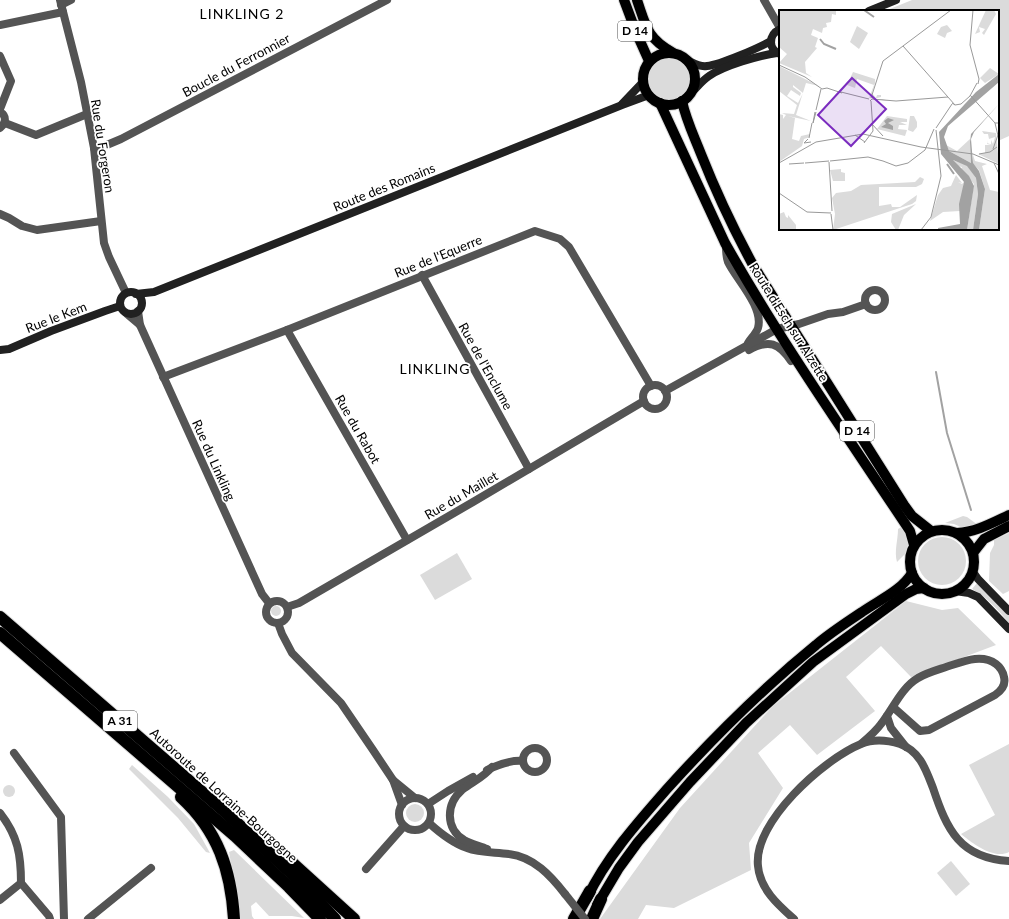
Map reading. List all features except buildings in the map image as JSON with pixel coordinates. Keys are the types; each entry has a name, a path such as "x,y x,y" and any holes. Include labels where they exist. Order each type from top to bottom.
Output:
{"highway":[{"name":"Autoroute de Lorraine-Bourgogne","path":"0,617 224,811 284,866 335,919"},
{"name":"Autoroute de Lorraine-Bourgogne","path":"0,633 254,853 320,919"},
{"path":"120,736 183,800 209,829 221,853 228,872 234,919"},
{"path":"224,811 239,816 354,919"},
{"path":"575,919 590,890"},
{"path":"592,919 601,898"}],"main road":[{"name":"D 14","path":"624,0 649,61"},
{"name":"D 14","path":"637,0 645,24 653,38 662,47 672,52"},
{"path":"672,52 682,55 689,61 694,70 696,80 693,91 688,97 682,102 668,105 660,103 649,95 643,82 644,71 649,61 660,54 672,52"},
{"name":"D 14","path":"682,102 689,125 715,189 732,226 756,270 904,505 915,519 931,531"},
{"name":"Route d'Esch sur Alzette","path":"660,103 725,243 777,329 910,531 914,545"},
{"path":"957,533 970,532 982,528 1009,515"},
{"path":"973,553 984,539 1009,526"},
{"path":"944,529 957,533 968,541 975,560 973,572 967,582 955,591 939,594 924,588 919,584 912,573 910,558 914,545 922,536 931,531 944,529"},
{"path":"590,890 624,840 687,767 723,730 816,644 861,612 901,587 912,573"},
{"path":"589,919 619,868 638,842 690,782 746,723 813,662 906,594 916,589 924,588"}],"street":[{"path":"0,25 62,6 71,0"},
{"name":"Boucle du Ferronnier","path":"94,148 121,139 387,0"},
{"path":"764,0 779,27"},
{"path":"871,10 896,0"},
{"name":"Rue du Forgeron","path":"62,6 88,114 97,168 104,243 126,293"},
{"path":"778,53 774,50 771,41 774,34 779,30"},
{"path":"689,61 699,66 712,65 771,41"},
{"path":"693,91 708,76 719,70 768,54 778,53"},
{"path":"0,56 11,81 0,110 5,117 2,125 36,135 88,114"},
{"name":"Route des Romains","path":"622,105 643,82"},
{"name":"Route des Romains","path":"136,294 154,292 649,95"},
{"path":"0,214 22,226 37,230 101,220"},
{"name":"Rue de l'Equerre","path":"163,377 288,330 535,231 560,239 569,247 651,386"},
{"path":"725,243 727,260 758,316 758,327 755,334 745,347"},
{"name":"Rue de l'Enclume","path":"422,275 529,469"},
{"path":"132,292 136,294 140,298 140,308 133,314 127,314 120,306 121,298 126,293 132,292"},
{"name":"Route des Romains","path":"140,308 154,292"},
{"path":"665,391 777,329 828,314 843,312 866,304"},
{"name":"Rue le Kem","path":"0,350 9,348 120,306"},
{"name":"Rue du Linkling","path":"140,308 140,325 262,594 269,603"},
{"name":"Rue du Linkling","path":"127,314 140,325"},
{"name":"Rue du Rabot","path":"288,330 407,540"},
{"path":"724,358 741,354 760,345 775,344 784,350 799,372 822,397"},
{"path":"651,386 659,386 665,391 666,400 660,407 651,408 644,401 644,394 651,386"},
{"name":"Rue du Maillet","path":"287,607 299,603 644,401"},
{"path":"973,572 1009,611"},
{"path":"955,591 969,593 978,597 1009,629"},
{"path":"276,600 279,600 287,607 288,614 281,622 278,623 271,621 266,616 266,609 269,603 276,600"},
{"path":"278,623 288,647 341,703 393,780 402,805"},
{"path":"794,919 774,899 763,884 757,865 761,843 769,828 778,814 804,783 836,758 862,744 878,728 902,692 916,679 923,675 974,659 986,659 992,661 998,666 1004,676 1003,688 995,695 929,730 920,731 893,707"},
{"path":"887,716 891,728 906,747 918,756 925,766 945,821 954,835 968,849 978,854 995,860 1009,861"},
{"path":"862,744 885,741 906,747"},
{"path":"14,753 61,817 64,919"},
{"path":"428,804 448,791 499,764 509,761 523,760"},
{"path":"492,768 458,794 450,810 449,818 454,830 462,839 497,853"},
{"path":"393,780 415,798 428,804 431,814 428,823 426,826 417,830 412,830 404,826 400,818 400,809 402,805 410,799 415,798"},
{"path":"0,813 14,834 19,850 21,883 50,919"},
{"path":"428,823 445,837 466,848 516,855 532,862 549,875 585,919"},
{"path":"366,869 404,826"},
{"path":"88,919 151,868"},
{"path":"0,900 21,883"}],"shaded area":[{"path":"912,0 1009,0 1009,136 999,141 999,10 887,10"},
{"path":"670,57 682,61 688,67 692,79 688,91 682,97 670,101 658,97 652,91 648,79 652,67 658,61"},
{"path":"963,516 967,517 978,525 963,528 954,524 945,523"},
{"path":"903,526 909,542 905,554 897,562 896,550 898,529"},
{"path":"1009,533 1009,591 1003,594 989,581 990,553 994,545 994,540"},
{"path":"937,537 947,537 959,544 966,556 966,566 959,578 947,585 937,585 929,581 922,574 918,566 918,556 922,548 929,541"},
{"path":"457,553 472,579 435,600 420,575"},
{"path":"977,583 1009,616 1009,623 987,600 972,589"},
{"path":"906,601 942,610 958,608 996,645 911,677 881,646 846,677 875,711 817,755 790,725 758,753 783,788 749,843 751,870 674,908 646,905 638,919 600,919 680,808 773,706"},
{"path":"274,606 278,606 280,607 280,615 274,616 271,613 271,609"},
{"path":"1009,744 1009,852 997,854 971,842 961,834 995,815 969,765"},
{"path":"132,765 168,797 194,824 210,853 206,852 178,818 129,769"},
{"path":"9,785 13,787 15,791 13,795 9,797 5,795 3,791 5,787"},
{"path":"415,804 421,807 424,813 421,819 415,822 409,819 406,813 409,807"},
{"path":"234,850 304,918 292,916 269,916 256,902 251,906 252,916 254,919 239,919 236,890 229,852"},
{"path":"951,861 970,884 956,896 937,873"}],"waterway":[{"path":"936,372 947,433 971,510"}],"district":[{"name":"LINKLING 2","path":"242,14"},
{"name":"LINKLING","path":"435,369"}]}
